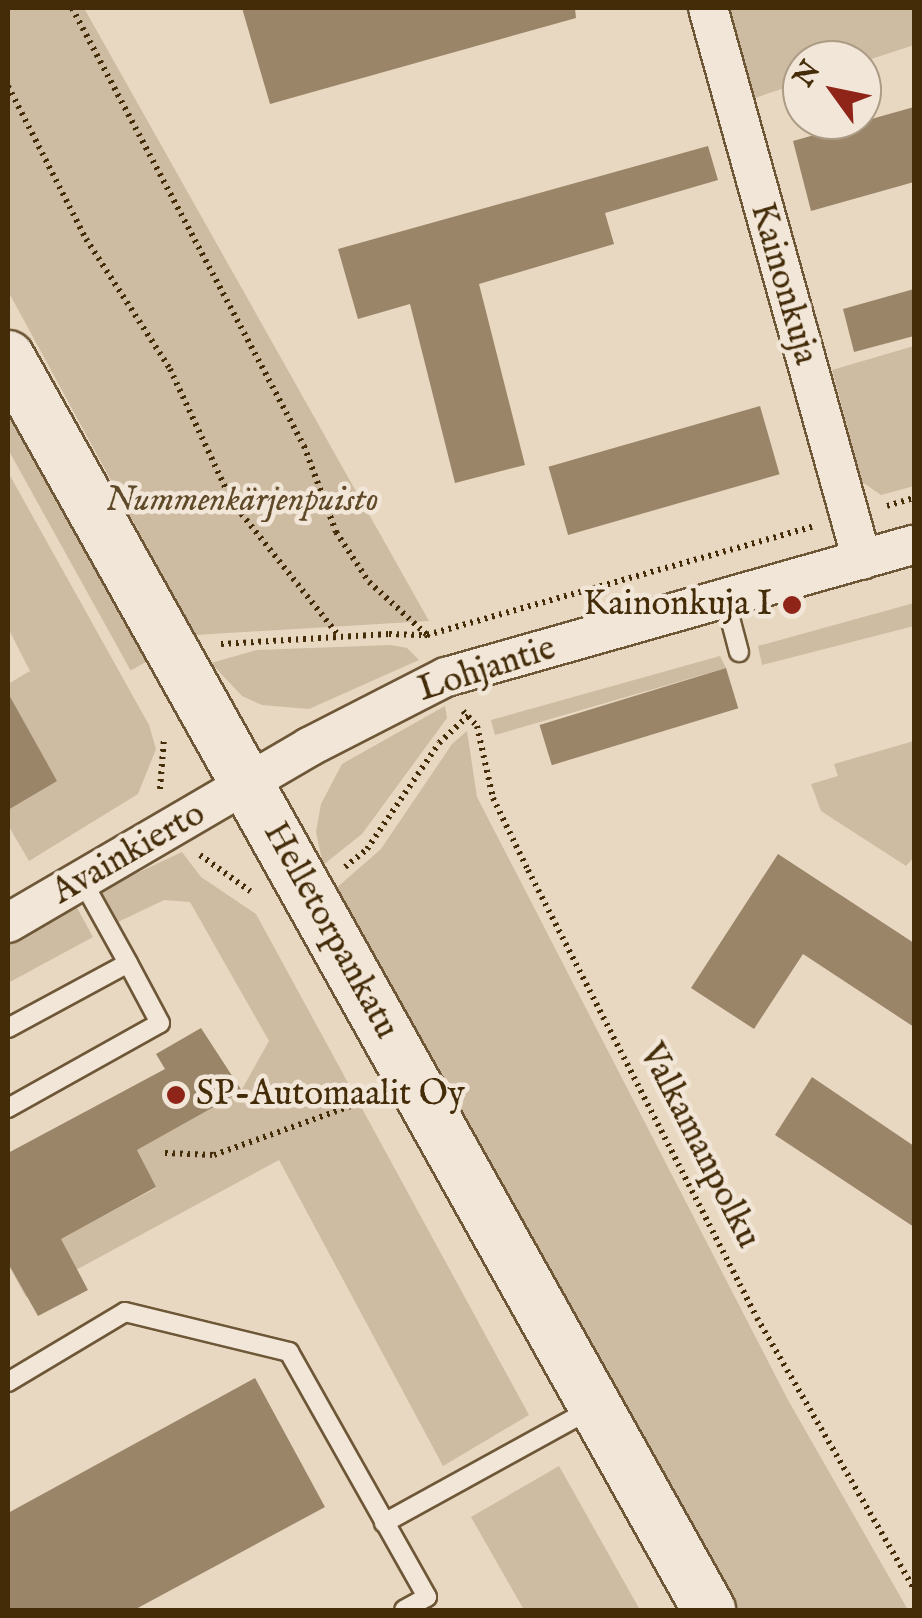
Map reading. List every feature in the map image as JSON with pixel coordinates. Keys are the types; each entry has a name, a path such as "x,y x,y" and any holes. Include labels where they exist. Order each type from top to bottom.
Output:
{"street":[{"name":"Kainonkuja","path":"708,8 862,560"},
{"name":"Helletorpankatu","path":"8,357 709,1610"},
{"name":"Lohjantie","path":"249,784 446,677 914,545"},
{"name":"Avainkierto","path":"8,923 249,784"}],"lane":[{"path":"725,598 739,652"},
{"path":"8,1108 160,1023 83,882"},
{"path":"8,1028 128,962"},
{"path":"8,1382 124,1312 290,1352 431,1604 404,1610"},
{"path":"384,1522 596,1406"}],"path":[{"path":"72,8 304,446 336,532 369,582 426,635"},
{"path":"8,86 86,238 170,370 232,502 339,636"},
{"path":"180,663 228,643 426,635 914,498"},
{"name":"Valkamanpolku","path":"426,635 466,716 477,726 494,798 528,870 757,1318 914,1589"},
{"path":"366,849 439,743 466,716 484,711"},
{"path":"165,1153 214,1155 378,1094"}],"green space":[{"name":"Nummenkärjenpuisto","path":"8,8 84,8 429,621 195,635 8,291"},
{"path":"729,8 914,8 914,45 882,55 882,40 782,40 782,89 755,98"},
{"path":"914,346 914,486 881,495 862,482 832,370"},
{"path":"8,408 148,661 131,670 8,449"},
{"path":"8,472 149,725 156,749 138,794 29,861 8,825 8,810 56,781 8,693 8,684 30,671 8,628"},
{"path":"914,603 914,626 762,665 758,646"},
{"path":"391,645 407,648 419,660 309,709 262,705 242,696 211,663 257,650"},
{"path":"720,656 726,668 495,735 491,720"},
{"path":"445,706 447,718 362,834 323,865 316,832 321,804 342,764"},
{"path":"467,731 477,797 788,1400 908,1610 736,1610 333,891 381,849 452,744"},
{"path":"914,741 914,857 906,866 821,811 811,784 838,776 834,764"},
{"path":"182,852 201,877 256,914 529,1415 443,1466 279,1160 26,1297 9,1266 156,1188 137,1150 241,1091 269,1041 190,902 164,900 118,922 101,890"},
{"path":"76,906 93,937 8,983 8,945"},
{"path":"559,1466 640,1610 524,1610 471,1517"}],"building":[{"path":"242,8 575,8 576,18 270,104"},
{"path":"914,107 914,182 811,211 793,141 882,140 882,116"},
{"path":"708,146 718,180 605,213 614,244 479,284 525,465 455,483 410,304 358,319 338,249"},
{"path":"914,289 914,336 854,352 843,309"},
{"path":"760,406 780,474 568,535 549,467"},
{"path":"726,668 738,708 552,765 540,725"},
{"path":"8,693 57,781 8,810"},
{"path":"778,854 914,943 914,1027 803,954 754,1029 691,988"},
{"path":"201,1028 242,1091 137,1150 156,1187 61,1239 88,1290 38,1316 8,1263 8,1153 165,1069 156,1054"},
{"path":"812,1077 914,1146 914,1227 775,1135"},
{"path":"255,1378 325,1507 134,1610 8,1610 8,1513"}],"place":[{"name":"Kainonkuja I","path":"792,605"},
{"name":"SP-Automaalit Oy","path":"176,1095"}]}
